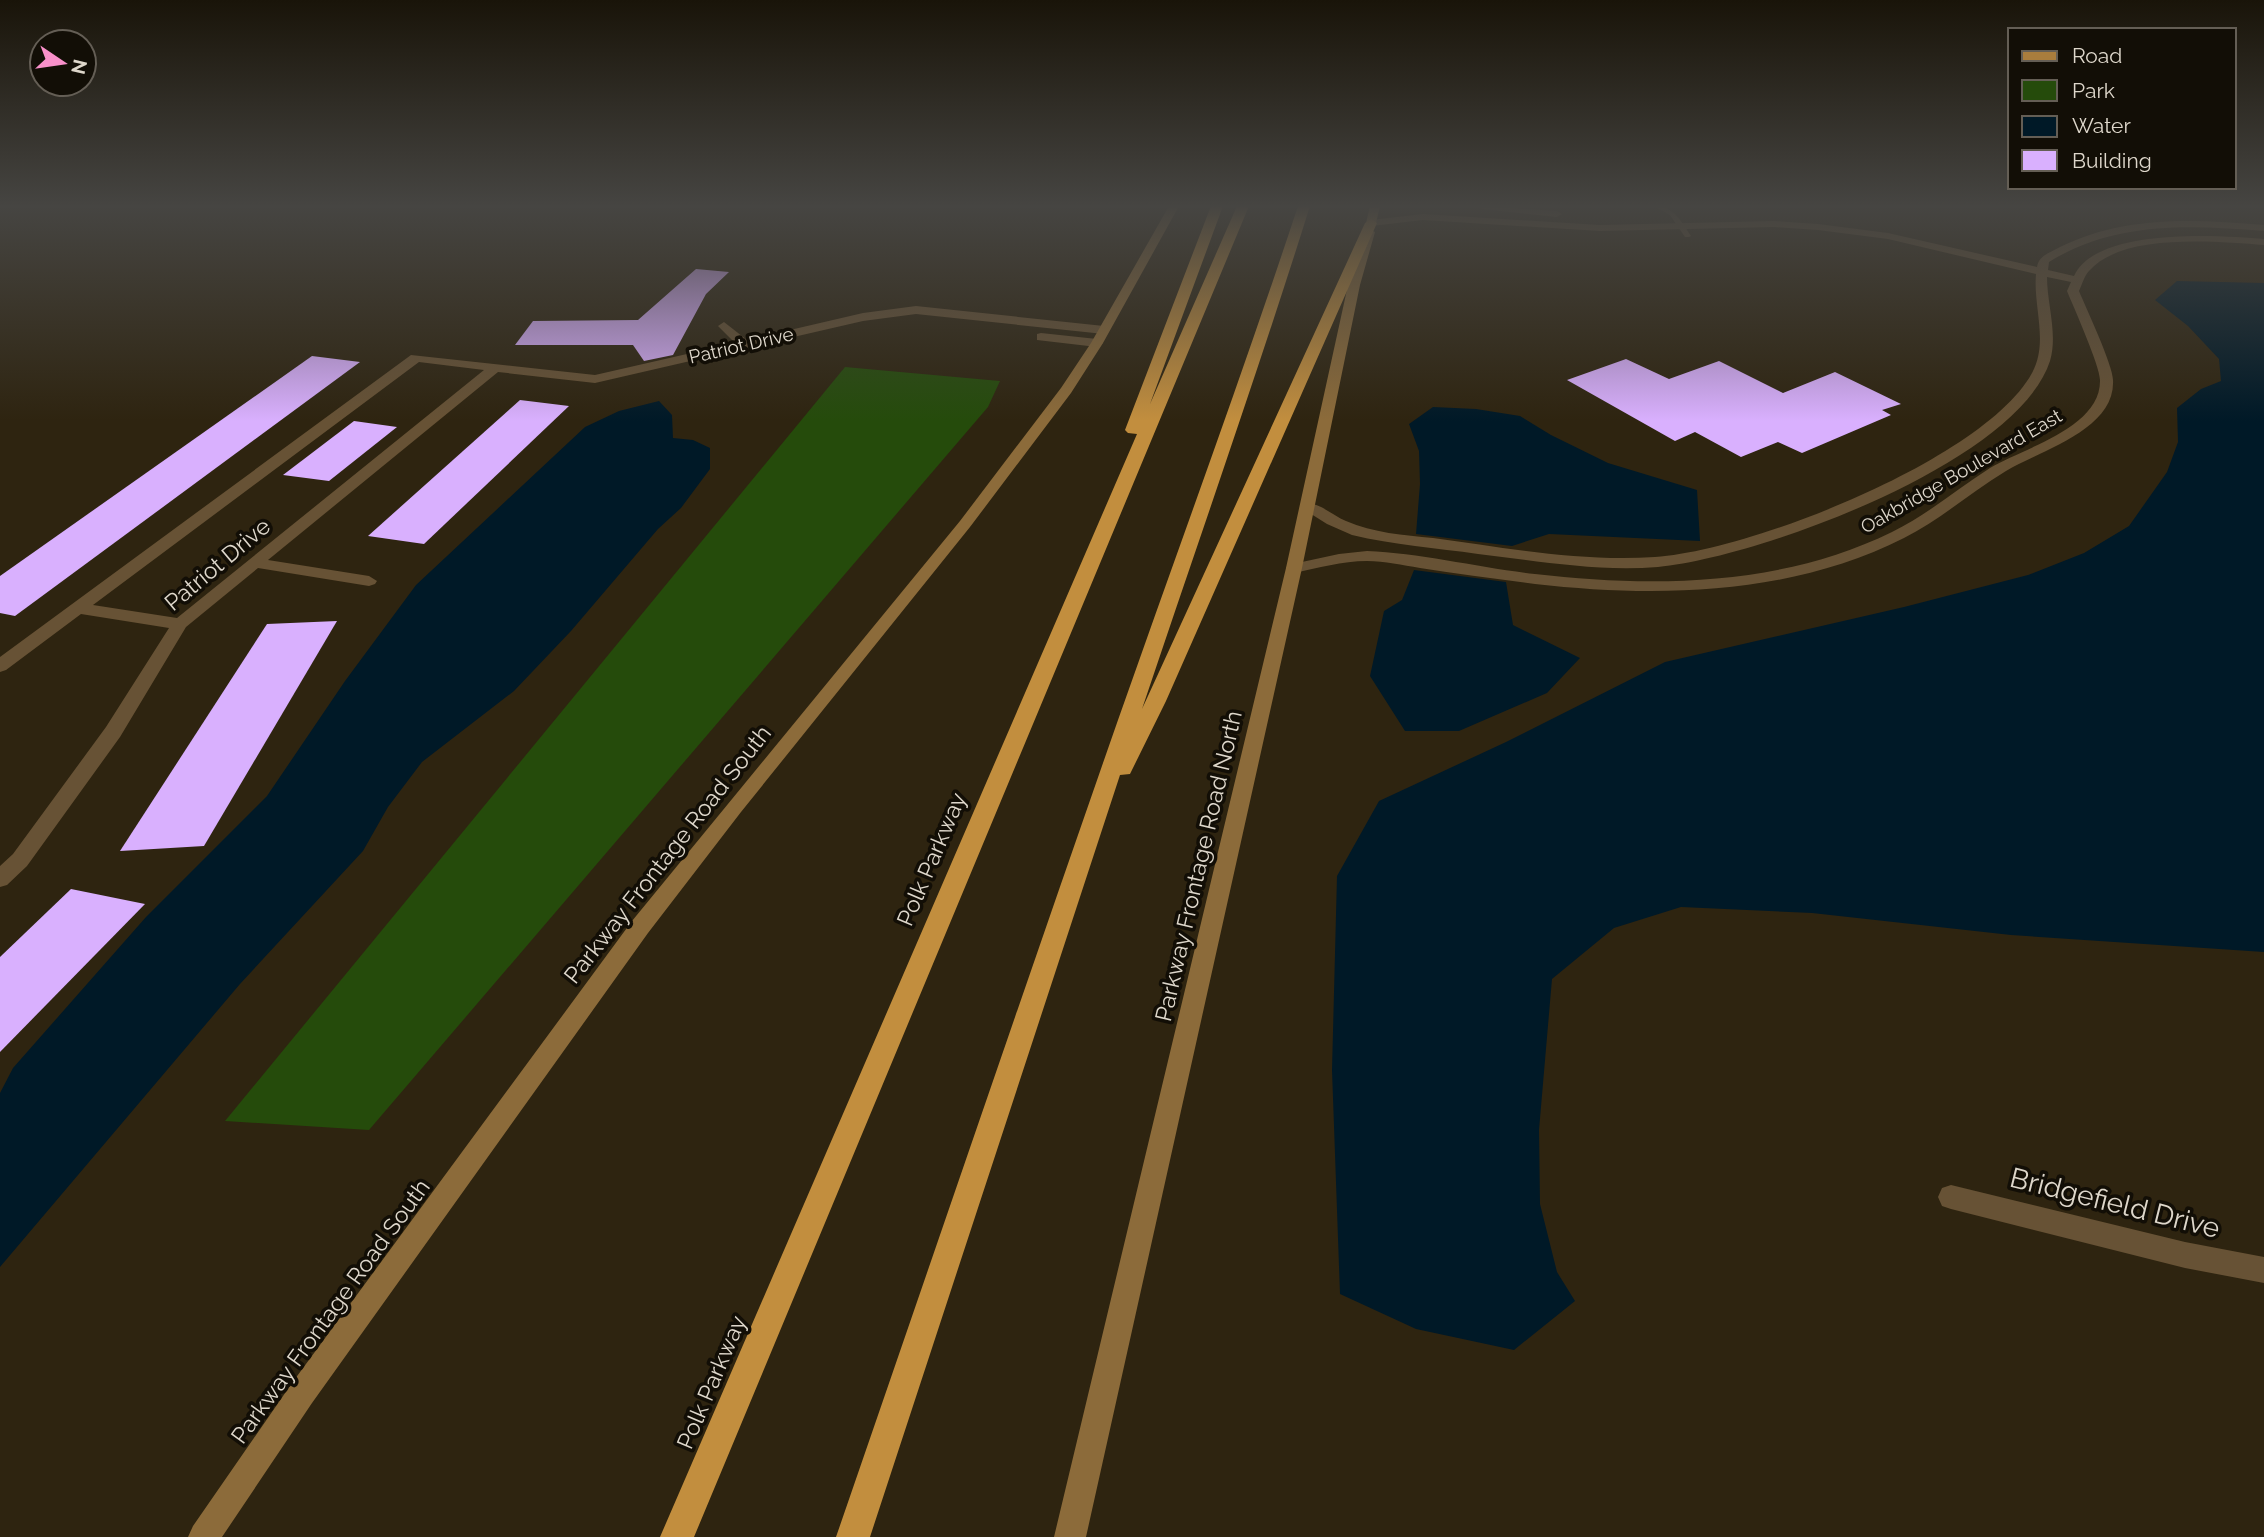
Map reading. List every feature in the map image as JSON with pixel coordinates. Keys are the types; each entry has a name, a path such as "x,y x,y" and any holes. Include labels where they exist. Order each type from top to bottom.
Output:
{"highway":[{"path":"1102,533 1138,414 1190,278"},
{"name":"Polk Parkway","path":"677,1537 1212,278"},
{"path":"853,1537 1084,849 1281,278"},
{"path":"1084,849 1192,624 1344,278"}],"main road":[{"name":"Parkway Frontage Road South","path":"204,1537 302,1392 640,927 734,807 965,524 1066,390 1133,278"},
{"name":"Parkway Frontage Road North","path":"1070,1537 1308,507 1356,278"}],"street":[{"name":"Oakbridge Boulevard East","path":"1308,507 1332,522 1358,532 1509,553 1614,563 1682,559 1752,540 1839,510 1903,482 1953,454 2003,417 2025,396 2047,350 2048,320 2039,284 2040,278"},
{"name":"Oakbridge Boulevard East","path":"1294,568 1336,559 1369,556 1588,584 1644,586 1705,584 1790,572 1861,552 1900,534 2009,463 2077,429 2101,406 2107,393 2108,379 2077,306 2073,289 2078,278"},
{"name":"Patriot Drive","path":"0,666 416,358 595,379 863,317 1100,337"},
{"path":"724,326 744,344"},
{"name":"Patriot Drive","path":"0,879 20,860 113,732 180,624 494,368"},
{"path":"254,563 369,581"},
{"path":"77,608 180,624"},
{"name":"Bridgefield Drive","path":"1951,1197 2042,1217 2100,1234 2264,1270"}],"green space":[{"path":"845,367 1000,381 988,407 369,1130 225,1121"}],"water":[{"path":"2177,281 2264,283 2264,952 2011,935 1812,913 1681,907 1614,928 1552,979 1539,1130 1540,1204 1557,1272 1575,1301 1514,1350 1416,1329 1340,1294 1332,1070 1337,876 1379,801 1506,742 1665,662 1904,607 2028,575 2084,553 2129,526 2167,472 2178,442 2177,408 2201,389 2221,381 2219,359 2188,326 2155,300"},
{"path":"659,401 672,415 673,438 693,440 710,448 710,469 681,508 658,529 571,631 514,691 422,762 388,807 363,851 240,984 0,1267 0,1093 13,1068 146,917 267,796 345,681 416,585 585,427 619,411"},
{"path":"1433,407 1476,409 1520,416 1551,435 1608,463 1697,490 1700,541 1549,534 1512,546 1416,534 1420,484 1419,451 1409,424"},
{"path":"1414,570 1506,582 1513,625 1580,658 1547,693 1459,731 1405,731 1370,676 1384,611 1402,600"}],"building":[{"path":"686,278 723,278 706,294 673,355 644,361 633,345 515,345 533,321 638,320"},
{"path":"312,356 360,362 15,616 0,613 0,576"},
{"path":"1626,359 1669,379 1719,361 1783,393 1835,372 1901,404 1882,410 1891,415 1802,453 1778,442 1741,457 1695,432 1675,441 1567,380"},
{"path":"520,400 569,406 424,544 368,536"},
{"path":"354,421 397,427 329,481 283,475"},
{"path":"337,621 204,846 120,851 267,624"},
{"path":"71,889 145,904 0,1052 0,957"}]}
